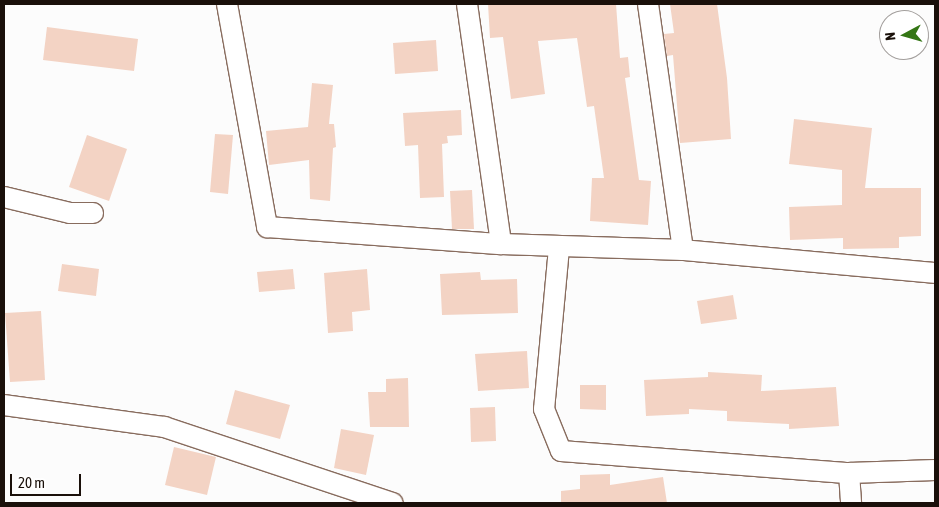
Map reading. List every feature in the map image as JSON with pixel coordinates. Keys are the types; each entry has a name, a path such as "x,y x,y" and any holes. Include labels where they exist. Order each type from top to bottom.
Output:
{"street":[{"path":"227,4 267,227 559,248 683,250 935,273"},
{"path":"467,4 500,244"},
{"path":"648,4 683,250"},
{"path":"4,198 70,213 93,213"},
{"path":"559,248 544,408 561,451 850,473 935,470"},
{"path":"4,405 164,426 393,503"},
{"path":"850,473 850,503"}],"building":[{"path":"488,4 616,4 620,58 628,57 630,77 625,78 639,180 651,181 648,225 590,221 592,178 604,178 594,106 587,107 577,38 538,41 545,94 511,99 503,37 490,38"},
{"path":"670,4 717,4 727,78 731,139 680,143 673,55 667,56 664,34 674,33"},
{"path":"47,27 138,39 134,71 43,60"},
{"path":"436,40 438,71 395,74 393,43"},
{"path":"312,83 333,85 329,124 334,124 336,147 333,148 330,201 310,199 309,160 269,165 266,131 308,127"},
{"path":"461,110 462,135 447,136 448,143 442,144 444,197 420,198 418,145 405,146 403,113"},
{"path":"794,119 872,128 865,188 921,188 921,236 899,237 899,248 843,249 843,238 790,240 789,207 842,205 842,170 789,164"},
{"path":"215,134 233,135 228,194 210,192"},
{"path":"87,135 127,149 109,201 69,187"},
{"path":"472,190 474,229 452,229 450,191"},
{"path":"62,264 99,269 96,296 58,291"},
{"path":"293,269 295,289 259,292 257,272"},
{"path":"367,269 370,310 352,312 353,331 328,333 324,273"},
{"path":"480,272 481,280 517,279 518,313 442,315 440,274"},
{"path":"733,295 737,319 701,324 697,301"},
{"path":"41,311 45,380 10,382 5,313"},
{"path":"527,351 529,388 478,391 475,354"},
{"path":"708,372 762,375 761,391 836,387 839,426 789,429 789,424 727,421 727,411 689,409 689,414 646,416 644,380 708,377"},
{"path":"408,378 409,427 370,427 368,392 386,392 386,379"},
{"path":"580,385 606,385 606,410 580,409"},
{"path":"235,390 290,405 280,439 226,424"},
{"path":"495,407 496,441 471,442 470,408"},
{"path":"341,429 374,435 366,475 334,468"},
{"path":"174,447 216,457 207,495 165,485"},
{"path":"610,474 610,485 663,477 667,503 561,503 561,491 580,489 580,475"}]}
